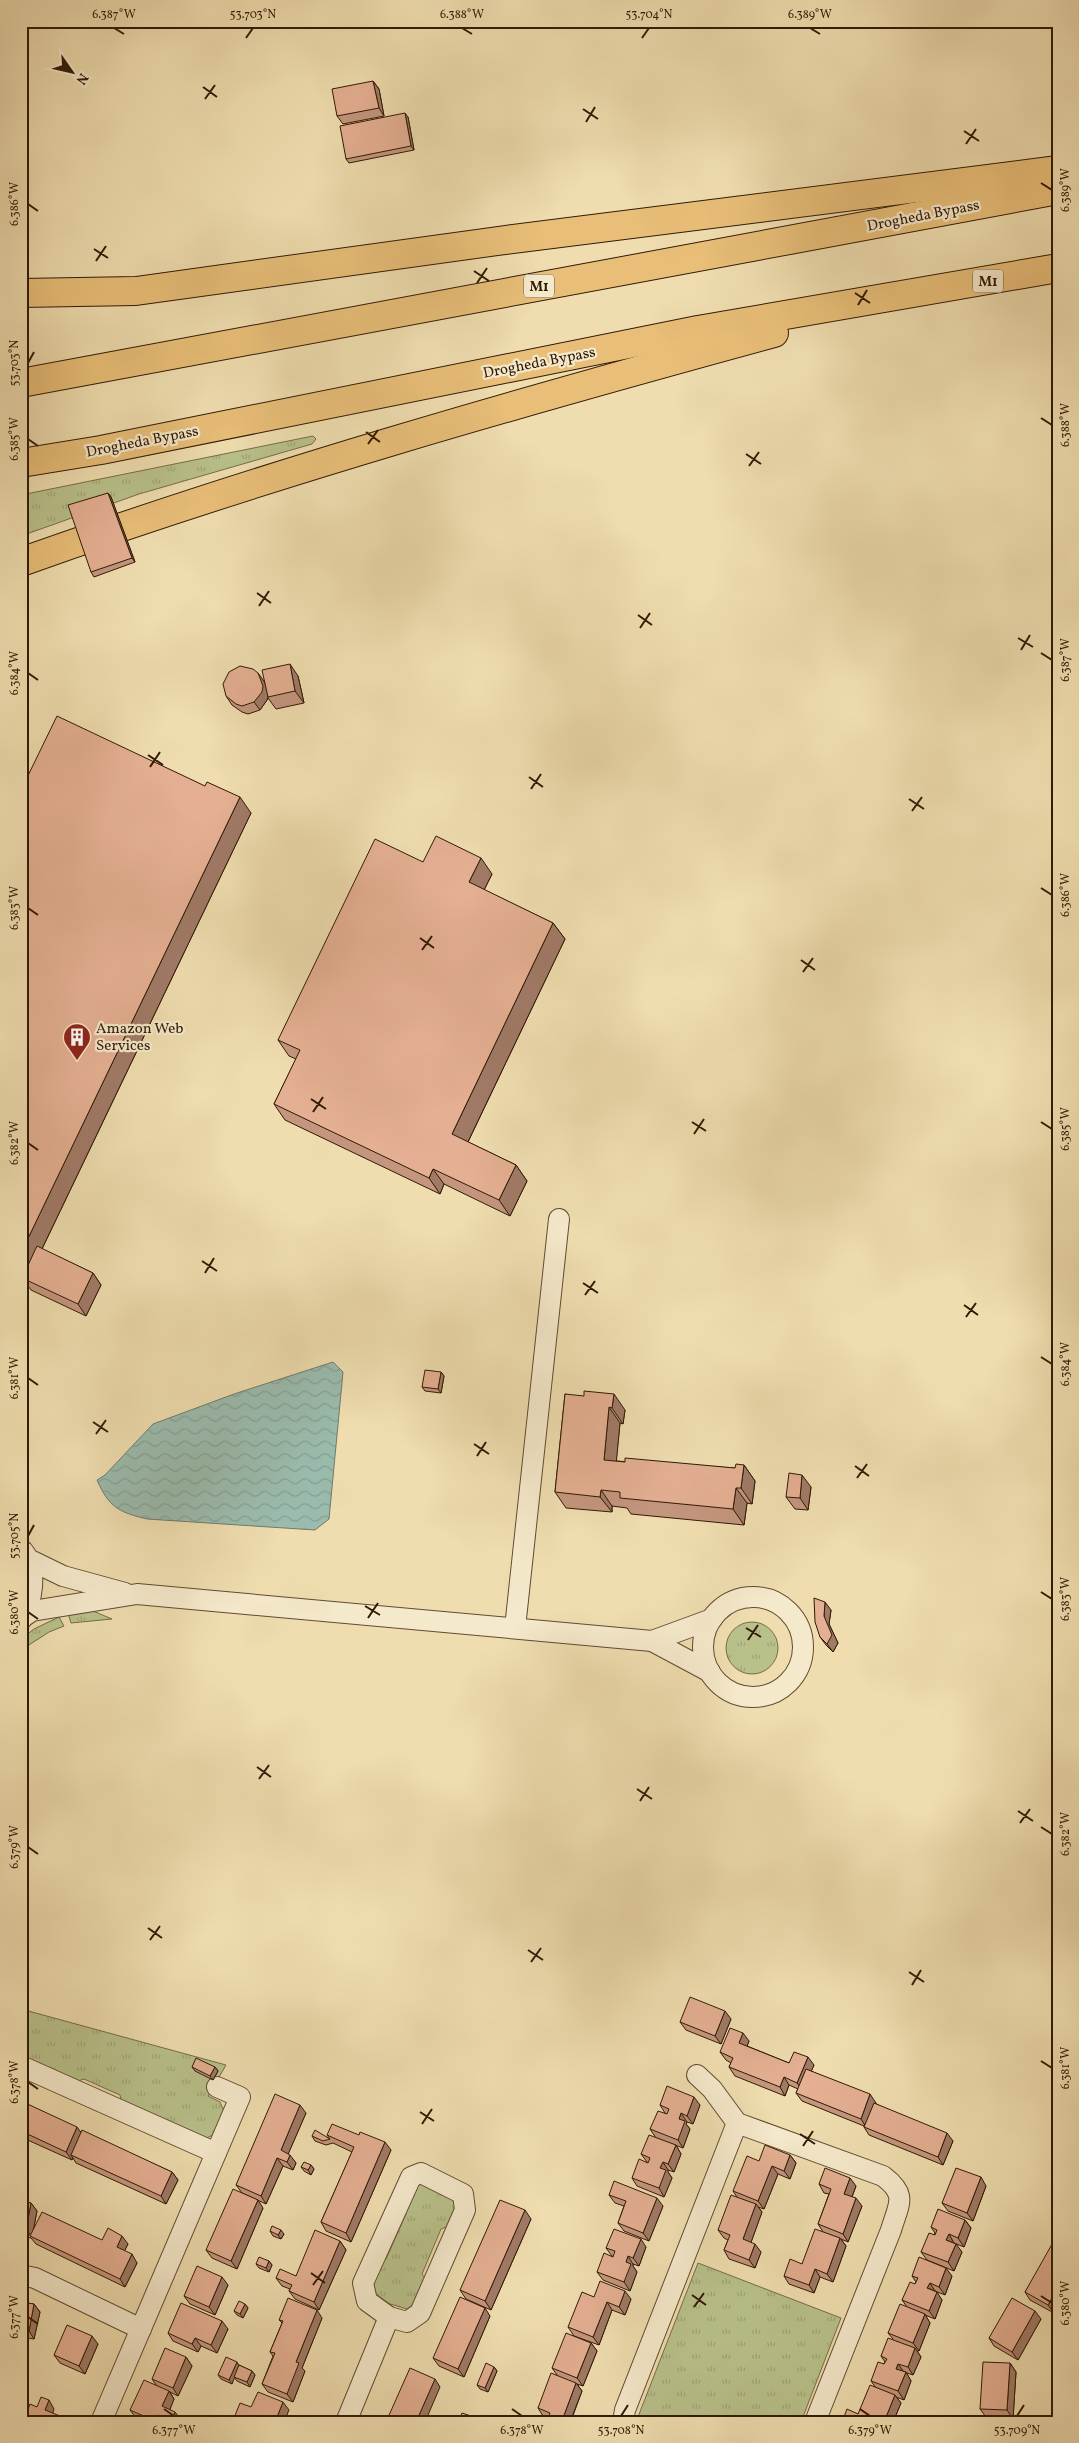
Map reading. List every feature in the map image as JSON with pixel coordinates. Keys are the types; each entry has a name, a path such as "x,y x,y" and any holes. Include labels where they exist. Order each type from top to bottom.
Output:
{"highway":[{"path":"21,293 136,291 488,242 1058,170"},
{"name":"Drogheda Bypass","path":"21,383 1058,190"},
{"name":"Drogheda Bypass","path":"21,463 111,448 698,330 917,294 1058,268"},
{"path":"21,562 100,534 507,406 917,294"}],"street":[{"path":"515,1628 559,1219"},
{"path":"25,1554 63,1576 130,1594 652,1641 710,1672"},
{"path":"22,1618 29,1603 32,1589 25,1554"},
{"path":"22,1618 32,1611 130,1594"},
{"path":"749,1597 764,1598 785,1608 794,1618 801,1631 804,1648 800,1664 793,1678 780,1689 766,1696 749,1697 734,1693 720,1685 710,1672 704,1659 703,1645 712,1619 722,1608 735,1600 749,1597"},
{"path":"652,1641 712,1619"},
{"path":"21,2066 216,2153"},
{"path":"697,2075 712,2089 738,2123 883,2176 897,2187 900,2200 815,2422"},
{"path":"101,2422 240,2097 217,2087"},
{"path":"623,2422 625,2410 738,2123"},
{"path":"422,2173 464,2194 465,2210 420,2313 406,2322 389,2316 367,2301 363,2284 410,2177 422,2173"},
{"path":"21,2275 35,2278 141,2329"},
{"path":"346,2422 389,2316"}],"green space":[{"path":"313,436 316,439 312,444 139,494 21,536 21,495"},
{"path":"93,1611 112,1619 71,1623 68,1613"},
{"path":"59,1617 64,1626 49,1632 21,1650 21,1639 34,1629"},
{"path":"752,1622 762,1624 770,1630 776,1638 778,1648 776,1658 770,1666 762,1672 752,1674 742,1672 734,1666 728,1658 726,1648 728,1638 734,1630 742,1624"},
{"path":"21,2009 226,2065 208,2096 220,2102 224,2111 213,2135 202,2140 122,2104 120,2095 84,2079 75,2082 21,2058"},
{"path":"424,2181 452,2193 458,2208 451,2225 441,2229 422,2274 427,2281 420,2299 407,2309 390,2304 374,2293 371,2279 379,2261 386,2259 406,2214 405,2206 413,2186"},
{"path":"698,2263 841,2318 801,2422 636,2422"}],"water":[{"path":"333,1362 343,1372 329,1519 315,1530 147,1519 122,1511 110,1502 101,1489 97,1480 105,1475 153,1424 234,1394"}],"building":[{"path":"373,81 379,108 337,116 332,89"},
{"path":"405,113 411,146 346,159 340,126"},
{"path":"21,256 23,256 21,325"},
{"path":"108,493 132,558 91,572 68,505"},
{"path":"290,664 295,691 268,697 262,670"},
{"path":"240,666 253,669 258,673 263,686 262,692 254,702 242,706 226,696 223,684 229,672"},
{"name":"Amazon Web Services","path":"57,716 205,786 207,782 240,797 21,1253 21,790"},
{"path":"436,836 481,858 469,882 553,923 452,1134 516,1165 499,1200 433,1169 429,1178 274,1104 300,1050 278,1040 375,839 423,862"},
{"path":"37,1246 93,1273 78,1304 22,1278"},
{"path":"425,1370 441,1372 438,1389 422,1387"},
{"path":"584,1391 614,1394 612,1408 609,1407 604,1460 625,1462 625,1458 735,1468 736,1464 744,1465 741,1488 736,1488 733,1509 620,1498 620,1492 601,1490 600,1497 555,1492 565,1394 584,1396"},
{"path":"789,1473 802,1475 800,1498 786,1497"},
{"path":"814,1598 825,1602 824,1616 832,1635 827,1644 820,1637 815,1622"},
{"path":"690,1997 725,2011 715,2036 680,2022"},
{"path":"730,2028 743,2033 739,2043 789,2063 794,2052 808,2057 797,2083 784,2077 780,2087 729,2067 733,2058 720,2052"},
{"path":"196,2058 215,2067 210,2076 192,2067"},
{"path":"806,2069 870,2094 861,2119 796,2093"},
{"path":"667,2086 694,2097 687,2116 681,2113 679,2119 685,2121 678,2140 650,2129 658,2111 667,2114 669,2109 660,2105"},
{"path":"275,2094 300,2105 281,2150 290,2155 287,2162 277,2158 261,2196 236,2185"},
{"path":"21,2101 77,2127 66,2152 21,2131"},
{"path":"874,2103 947,2133 938,2157 864,2127"},
{"path":"332,2124 359,2135 360,2132 385,2142 346,2233 321,2222 354,2147 327,2135"},
{"path":"82,2130 172,2172 161,2196 71,2155"},
{"path":"315,2130 330,2139 323,2141 312,2136"},
{"path":"649,2135 676,2145 668,2164 663,2162 660,2168 666,2170 659,2188 632,2178 639,2159 648,2163 650,2158 641,2154"},
{"path":"765,2145 790,2155 784,2171 772,2166 758,2201 733,2191 747,2156 759,2161"},
{"path":"304,2162 311,2165 308,2170 301,2167"},
{"path":"825,2168 850,2178 844,2194 856,2198 843,2234 818,2224 831,2189 819,2184"},
{"path":"956,2168 981,2177 967,2213 942,2203"},
{"path":"614,2181 657,2198 643,2233 618,2223 626,2201 609,2195"},
{"path":"233,2189 258,2200 231,2261 206,2250"},
{"path":"731,2195 756,2204 743,2239 755,2244 749,2260 724,2250 730,2235 718,2230"},
{"path":"500,2200 525,2210 485,2301 460,2290"},
{"path":"21,2201 31,2203 26,2229 21,2229"},
{"path":"938,2209 965,2220 958,2238 949,2234 946,2240 956,2244 948,2262 921,2252 929,2233 935,2235 937,2230 931,2227"},
{"path":"42,2212 102,2240 108,2228 122,2236 117,2247 132,2254 120,2279 30,2236"},
{"path":"272,2226 281,2230 278,2235 270,2231"},
{"path":"614,2229 641,2239 633,2258 628,2256 626,2262 631,2264 624,2282 597,2272 604,2253 613,2257 615,2251 606,2248"},
{"path":"815,2229 840,2238 827,2274 815,2269 809,2285 784,2276 790,2259 802,2264"},
{"path":"315,2230 340,2241 314,2302 289,2291 292,2285 276,2278 280,2269 296,2276"},
{"path":"1056,2237 1058,2238 1058,2288 1048,2305 1025,2292"},
{"path":"259,2257 269,2261 266,2268 256,2264"},
{"path":"919,2257 946,2268 939,2287 930,2283 927,2288 937,2292 929,2311 902,2300 910,2282 915,2284 918,2278 912,2276"},
{"path":"197,2266 222,2277 209,2307 184,2296"},
{"path":"600,2281 625,2291 619,2307 607,2302 593,2337 568,2327 582,2292 594,2297"},
{"path":"460,2297 485,2308 458,2369 433,2358"},
{"path":"288,2298 317,2310 296,2362 299,2363 287,2394 262,2384 275,2353 270,2352 283,2321 279,2320"},
{"path":"1012,2298 1035,2311 1012,2352 989,2338"},
{"path":"239,2301 245,2304 240,2314 234,2311"},
{"path":"21,2302 34,2304 29,2331 21,2329"},
{"path":"181,2303 222,2321 211,2345 195,2338 192,2344 168,2333"},
{"path":"900,2304 925,2314 913,2343 888,2333"},
{"path":"67,2325 92,2336 79,2366 54,2355"},
{"path":"566,2333 591,2343 577,2378 552,2368"},
{"path":"888,2338 915,2348 908,2367 898,2364 896,2369 906,2372 898,2391 871,2381 878,2362 884,2364 887,2359 881,2356"},
{"path":"165,2348 186,2357 173,2388 152,2379"},
{"path":"226,2357 237,2362 229,2380 218,2375"},
{"path":"983,2362 1010,2363 1007,2410 980,2409"},
{"path":"486,2363 494,2367 485,2388 477,2385"},
{"path":"239,2365 252,2371 247,2382 234,2377"},
{"path":"410,2368 435,2379 416,2422 386,2422"},
{"path":"551,2373 576,2383 563,2418 573,2422 546,2422 550,2413 538,2408"},
{"path":"144,2380 169,2391 162,2406 175,2412 171,2421 158,2415 155,2421 130,2410"},
{"path":"870,2385 895,2395 884,2422 873,2420 872,2422 842,2422 847,2409 858,2414"},
{"path":"258,2392 283,2402 275,2422 243,2422 234,2418 240,2403 251,2407"},
{"path":"41,2397 49,2400 45,2410 60,2416 58,2422 23,2422 30,2404 37,2407"},
{"path":"462,2413 471,2416 468,2422 458,2422"}],"place":[{"name":"Amazon Web Services","path":"77,1061"}]}
